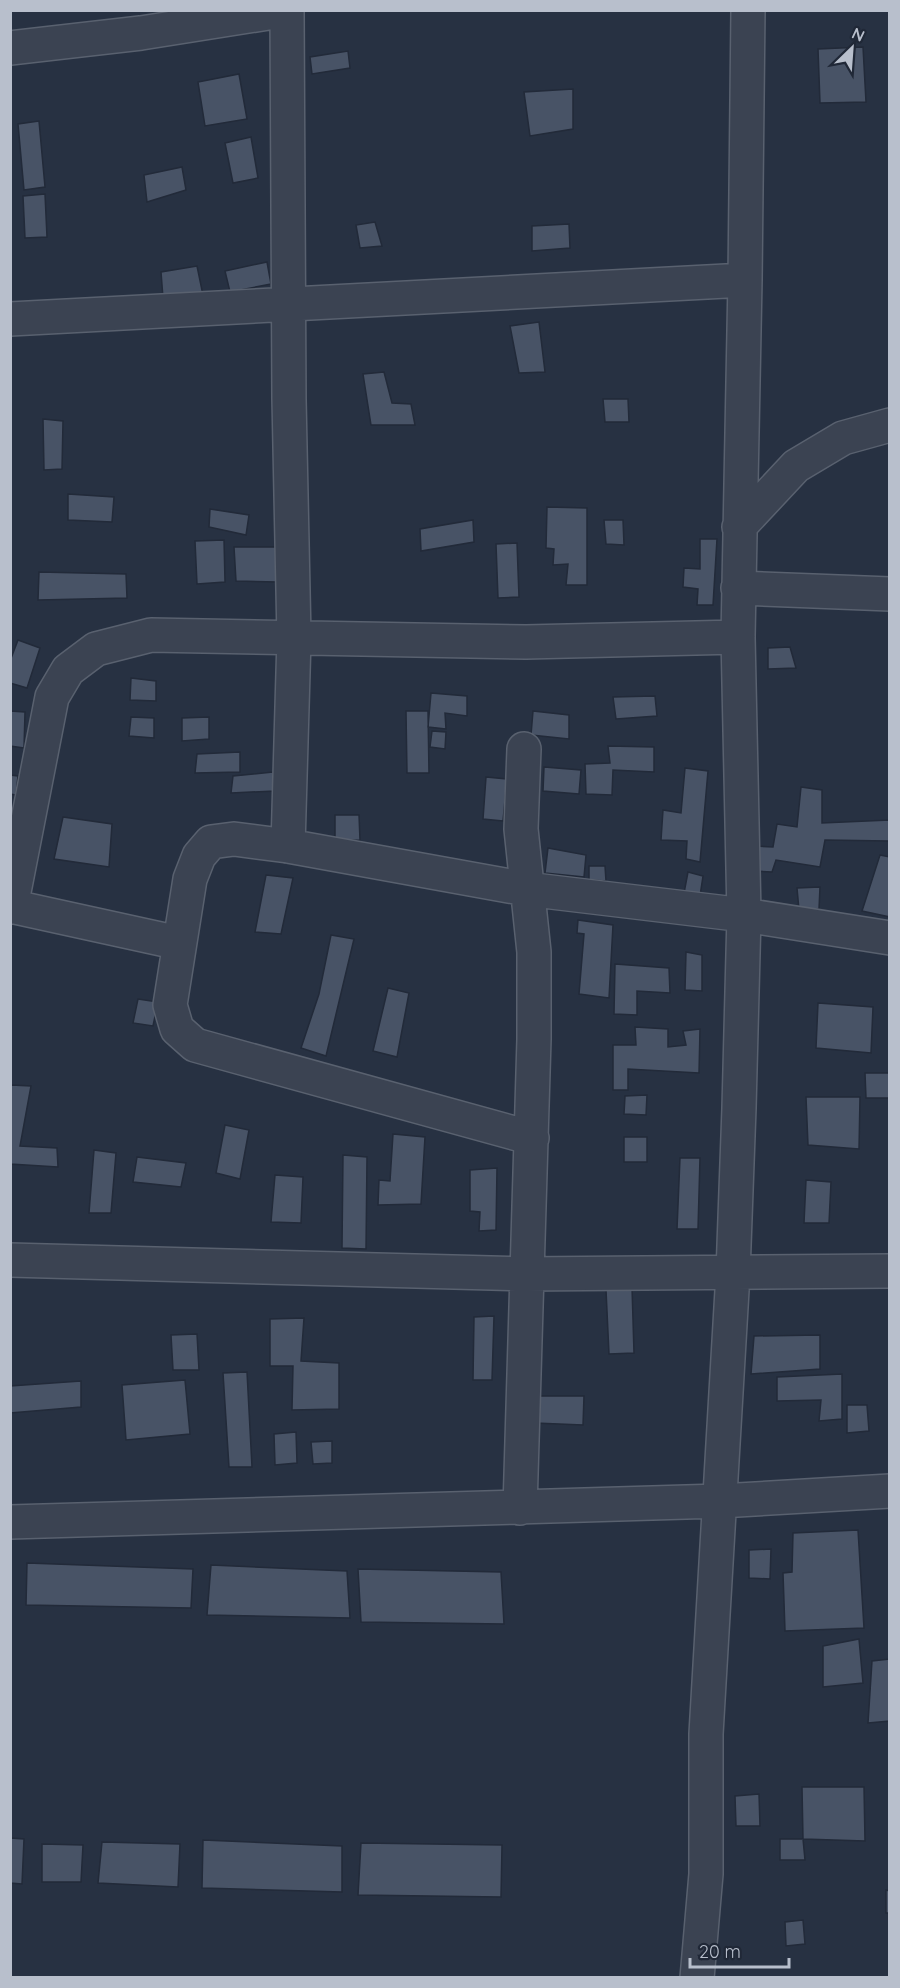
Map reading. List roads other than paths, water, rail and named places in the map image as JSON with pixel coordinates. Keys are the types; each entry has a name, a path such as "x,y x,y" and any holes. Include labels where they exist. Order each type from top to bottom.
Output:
{"street":[{"path":"10,48 141,33 287,10 288,306 294,638 288,846"},
{"path":"697,1977 706,1874 706,1734 733,1273 744,915 738,588 748,10"},
{"path":"10,319 745,280"},
{"path":"739,527 796,466 843,438 890,425"},
{"path":"738,588 890,594"},
{"path":"179,943 11,906 52,697 68,670 96,649 151,635 526,642 738,637"},
{"path":"520,1508 525,1274 532,1138 534,952 521,829 524,749"},
{"path":"532,1138 195,1045 177,1029 170,1005 190,879 199,856 212,842 234,839 288,846 526,889 744,915 890,938"},
{"path":"10,1260 525,1274 890,1271"},
{"path":"10,1522 720,1501 890,1491"}]}
